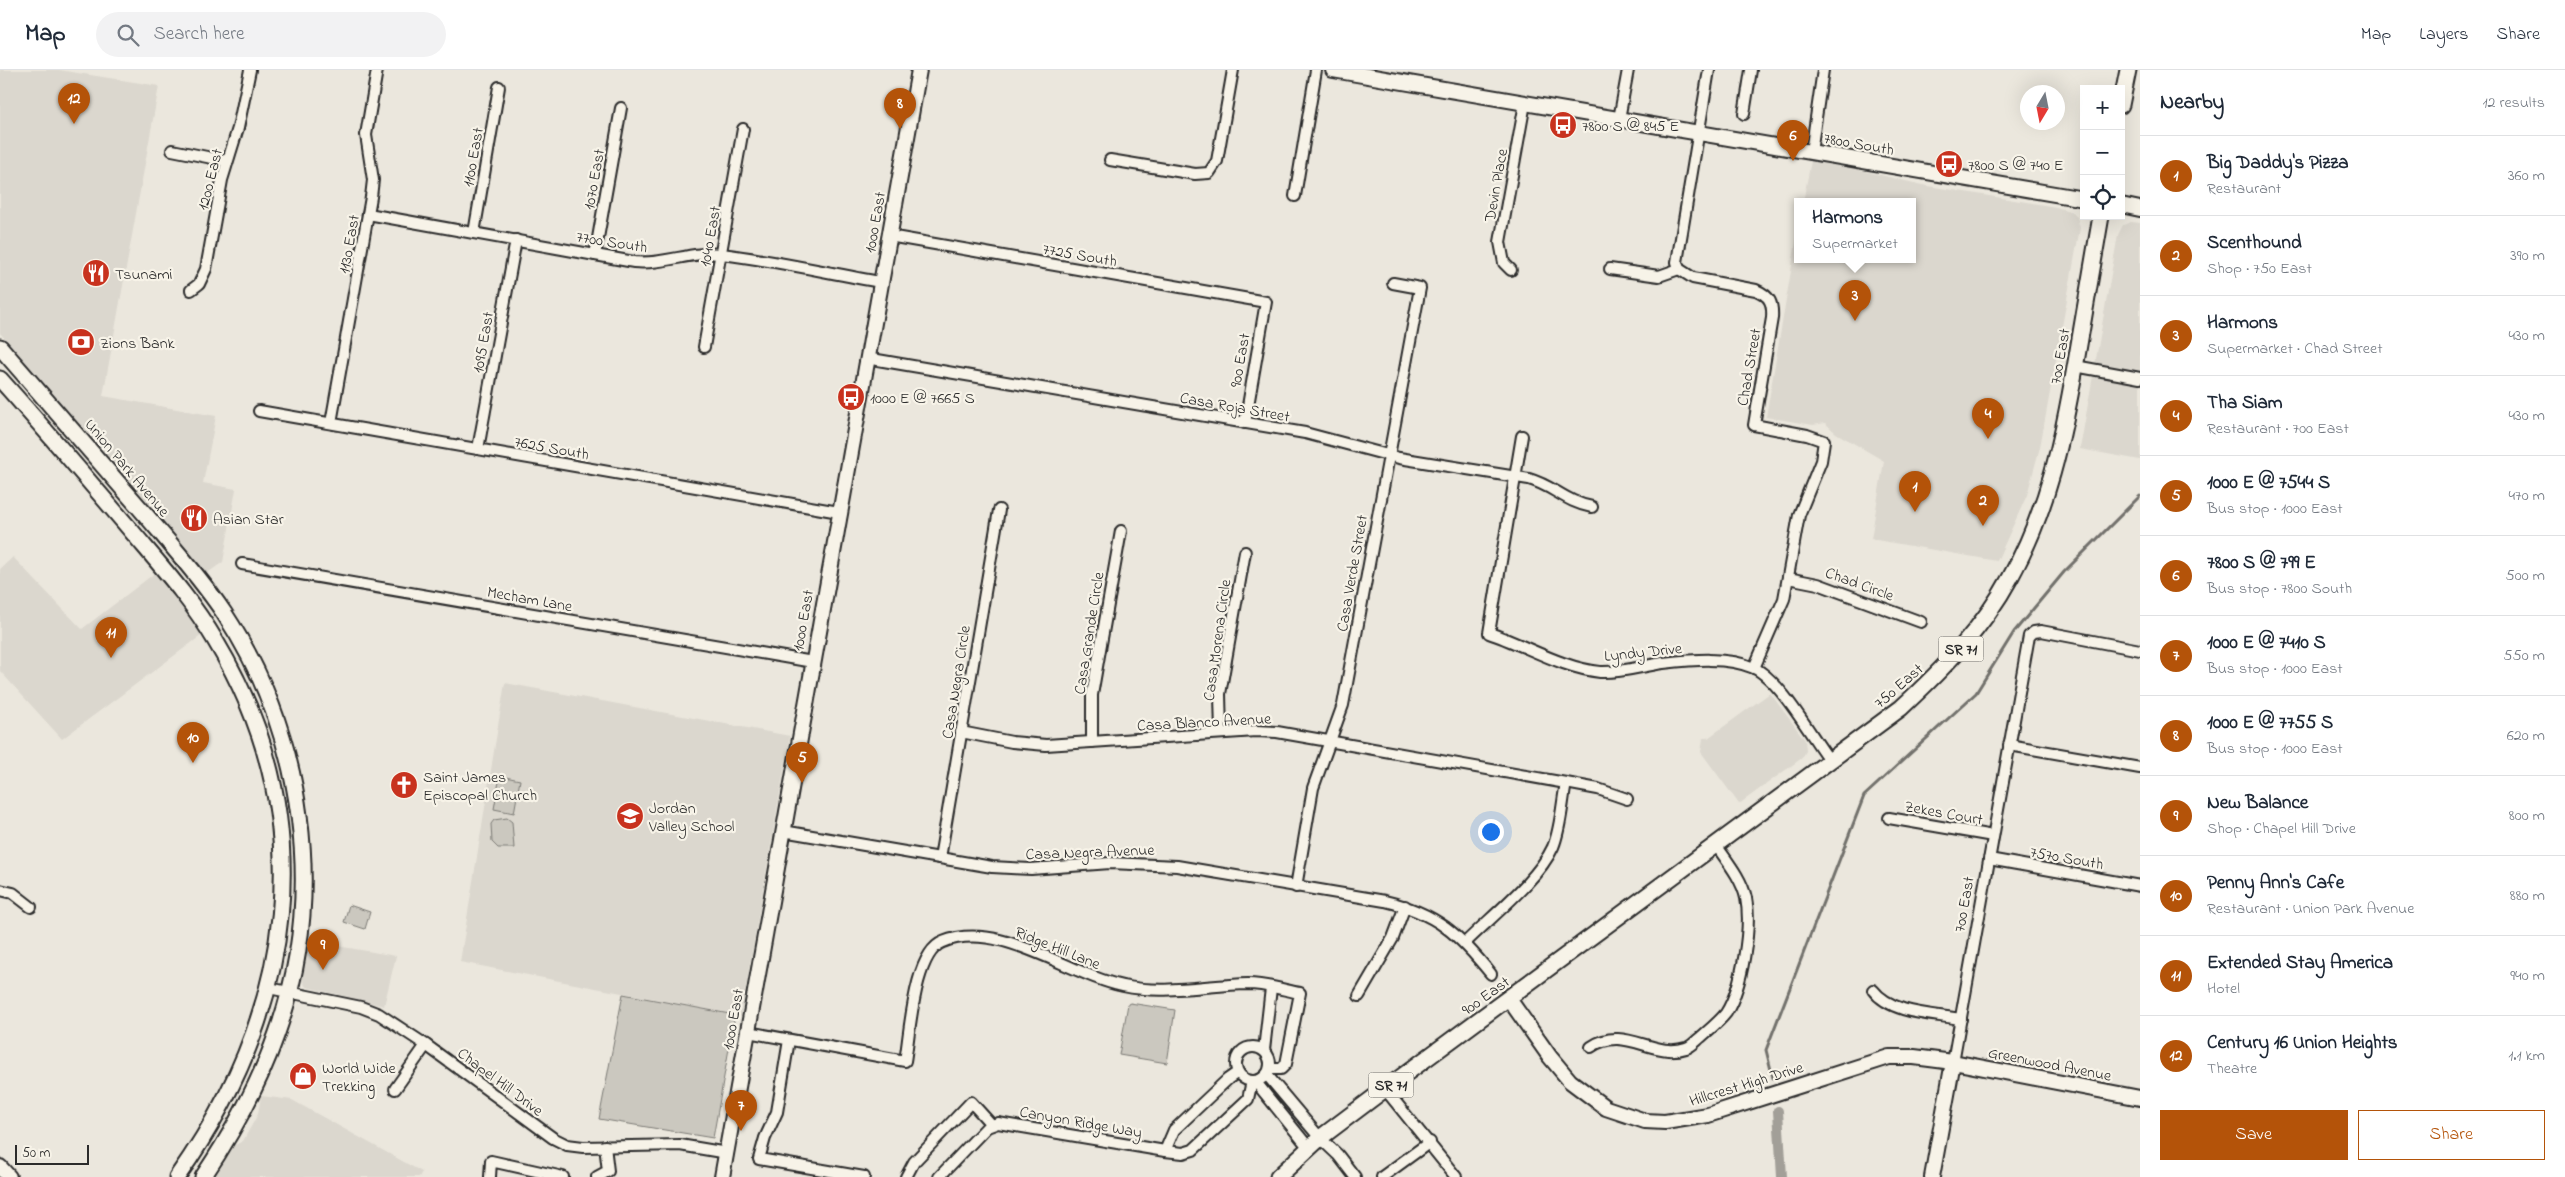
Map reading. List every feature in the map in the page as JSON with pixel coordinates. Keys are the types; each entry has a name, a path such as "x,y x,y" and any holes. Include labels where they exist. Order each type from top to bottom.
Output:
{"main road":[{"path":"2125,85 2128,70"},
{"name":"700 East","path":"2045,500 2058,457 2100,220"},
{"name":"Union Park Avenue","path":"0,347 75,432 208,591 239,638 262,684 281,732 296,794 301,832 303,876 301,920 289,992 278,1032 255,1088 203,1177"},
{"path":"0,379 186,597 216,641 241,689 264,751 279,828 281,910 269,988 254,1037 233,1084 215,1118 177,1177"},
{"name":"750 East","path":"1716,845 1901,708 1964,645 2009,580 2026,548 2045,500"},
{"name":"900 East","path":"1278,1177 1314,1143 1385,1089 1716,845"}],"street":[{"name":"1200 East","path":"191,290 199,284 206,269 227,161 238,128 250,70"},
{"name":"1130 East","path":"331,423 373,180 366,135 377,70"},
{"name":"1000 East","path":"722,1177 866,358 919,70"},
{"path":"1110,160 1195,174 1209,172 1217,161 1234,70"},
{"path":"1295,196 1316,70"},
{"name":"7800 South","path":"1333,70 2080,198"},
{"path":"1619,119 1628,70"},
{"path":"1610,269 1659,276 1679,269 1676,254 1709,70"},
{"path":"1744,114 1751,70"},
{"path":"1811,152 1823,70"},
{"name":"1100 East","path":"474,233 499,87"},
{"name":"Devin Place","path":"1511,270 1504,263 1500,242 1525,103"},
{"name":"1070 East","path":"595,255 620,108"},
{"name":"1040 East","path":"704,347 743,129"},
{"path":"172,150 227,161"},
{"path":"2125,206 2140,209"},
{"name":"7700 South","path":"368,214 647,263 662,262 699,254 721,254 880,282"},
{"name":"7725 South","path":"889,236 1266,302"},
{"name":"1095 East","path":"478,449 516,240"},
{"name":"Chad Street","path":"1679,269 1693,278 1756,290 1764,293 1770,299 1773,307 1772,318 1754,425 1807,435 1824,441 1821,461 1802,505 1784,599 1754,668"},
{"name":"Casa Verde Street","path":"1296,887 1313,788 1343,705 1420,288 1392,283"},
{"name":"900 East","path":"1246,423 1266,302"},
{"name":"Casa Roja Street","path":"866,358 1305,433 1388,455 1517,476 1541,483 1574,504 1592,507"},
{"path":"2075,366 2140,378"},
{"name":"7625 South","path":"259,411 839,512"},
{"path":"1517,476 1522,436"},
{"name":"Lyndy Drive","path":"1517,476 1489,633 1572,665 1598,671 1626,671 1690,661 1727,662 1754,668 1772,681 1830,761"},
{"name":"Casa Negra Circle","path":"940,858 998,510"},
{"name":"Casa Grande Circle","path":"1092,742 1092,695 1121,531"},
{"name":"Casa Morena Circle","path":"1221,733 1220,694 1245,552"},
{"name":"Mecham Lane","path":"242,564 813,662"},
{"name":"Chad Circle","path":"1788,578 1818,584 1921,622"},
{"name":"700 East","path":"1932,1177 2030,636 2034,632 2040,631 2140,650"},
{"name":"Casa Blanco Avenue","path":"961,732 1029,744 1092,742 1221,733 1277,732 1598,789 1628,799"},
{"path":"2009,745 2140,768"},
{"path":"1466,942 1535,874 1546,860 1554,844 1566,783"},
{"name":"Zekes Court","path":"1889,818 1993,836"},
{"name":"Casa Negra Avenue","path":"784,831 992,867 1031,869 1110,863 1148,863 1177,866 1405,906 1441,922 1466,942 1491,974"},
{"path":"1591,1047 1601,1040 1616,1037 1670,1049 1687,1048 1725,1014 1735,992 1748,936 1749,917 1745,896 1739,881 1716,845"},
{"name":"7570 South","path":"1989,859 2140,886"},
{"path":"0,890 12,893 30,907"},
{"path":"1359,996 1393,938 1405,906"},
{"name":"Ridge Hill Lane","path":"748,1032 906,1061 920,971 926,955 942,942 968,938 994,939 1016,944 1100,980 1124,986 1179,990 1250,984 1300,993 1286,1064 1281,1069 1268,1072"},
{"name":"Chapel Hill Drive","path":"269,988 361,1007 379,1014 426,1045 553,1138 575,1146 680,1145 726,1153"},
{"path":"1271,988 1264,1050 1270,1062 1268,1072 1314,1143"},
{"path":"1873,990 1881,1000 1897,1007 1961,1019"},
{"name":"Hillcrest High Drive","path":"1509,999 1550,1057 1570,1081 1606,1108 1645,1121 1665,1122 1708,1115 1889,1057 1914,1057 1953,1062"},
{"path":"789,1040 777,1112 762,1145 758,1159 864,1177"},
{"path":"395,1089 426,1045"},
{"path":"1264,1050 1251,1047 1239,1053 1236,1059 1238,1072 1242,1078 1253,1081 1314,1143 1338,1155 1355,1177"},
{"name":"Greenwood Avenue","path":"1953,1062 2140,1098"},
{"path":"1165,1151 1174,1130 1228,1079 1238,1072"},
{"path":"1253,1081 1268,1072"},
{"name":"Canyon Ridge Way","path":"991,1124 998,1122 1183,1153 1193,1150 1248,1099 1253,1081"},
{"path":"1385,1089 1430,1142 1456,1177"},
{"path":"906,1177 914,1162 971,1102 991,1124 939,1177"},
{"path":"1382,1177 1430,1142"},
{"path":"597,1177 608,1171 605,1146"},
{"path":"490,1177 491,1160 563,1177"},
{"path":"0,1167 9,1177"}],"shaded area":[{"path":"0,70 59,70 159,86 103,396 216,416 203,483 236,489 223,562 206,574 0,333"},
{"path":"1811,161 1860,170 1922,185 2056,207 2073,212 2077,217 2080,228 2040,447 2027,495 1997,561 1871,539 1884,461 1836,433 1825,423 1813,425 1766,417 1794,254 1794,263 1916,263 1916,198 1804,198"},
{"path":"2131,222 2140,223 2140,460 2080,449 2118,235 2123,225"},
{"path":"13,557 82,629 164,566 202,635 62,739 0,671 0,569"},
{"name":"Jordan Valley School","path":"505,683 790,736 741,1016 460,962"},
{"path":"1770,693 1805,740 1806,751 1802,758 1739,804 1701,752 1703,738 1708,738"},
{"path":"500,776 520,780 514,813 494,809"},
{"path":"507,818 512,822 514,848 498,848 492,842 491,824 494,820"},
{"path":"349,905 370,912 365,929 344,922"},
{"path":"308,941 396,956 384,1006 306,987 302,980"},
{"path":"623,994 735,1015 713,1138 599,1119"},
{"path":"1128,1004 1175,1010 1167,1063 1119,1055"},
{"path":"261,1096 292,1100 422,1172 419,1177 213,1177 233,1146 243,1141 258,1114"}],"waterway":[{"path":"1773,1078 1766,1050 1864,796 1976,693 2014,632 2064,572 2140,496"},
{"path":"1778,1111 1782,1177"}],"place":[{"name":"Century 16 Union Heights","path":"74,124"},
{"name":"7800 S @ 845 E","path":"1563,125"},
{"name":"1000 E @ 7755 S","path":"900,129"},
{"name":"7800 S @ 799 E","path":"1793,161"},
{"name":"7800 S @ 740 E","path":"1949,164"},
{"name":"Tsunami","path":"96,273"},
{"name":"Harmons","path":"1855,321"},
{"name":"Zions Bank","path":"81,342"},
{"name":"1000 E @ 7665 S","path":"851,397"},
{"name":"Tha Siam","path":"1988,439"},
{"name":"Big Daddy's Pizza","path":"1915,512"},
{"name":"Asian Star","path":"194,518"},
{"name":"Scenthound","path":"1983,526"},
{"name":"Extended Stay America","path":"111,658"},
{"name":"Penny Ann's Cafe","path":"193,763"},
{"name":"1000 E @ 7544 S","path":"802,783"},
{"name":"Saint James Episcopal Church","path":"404,785"},
{"name":"Jordan Valley School","path":"630,816"},
{"name":"New Balance","path":"323,970"},
{"name":"World Wide Trekking","path":"303,1076"},
{"name":"1000 E @ 7410 S","path":"741,1131"}]}
